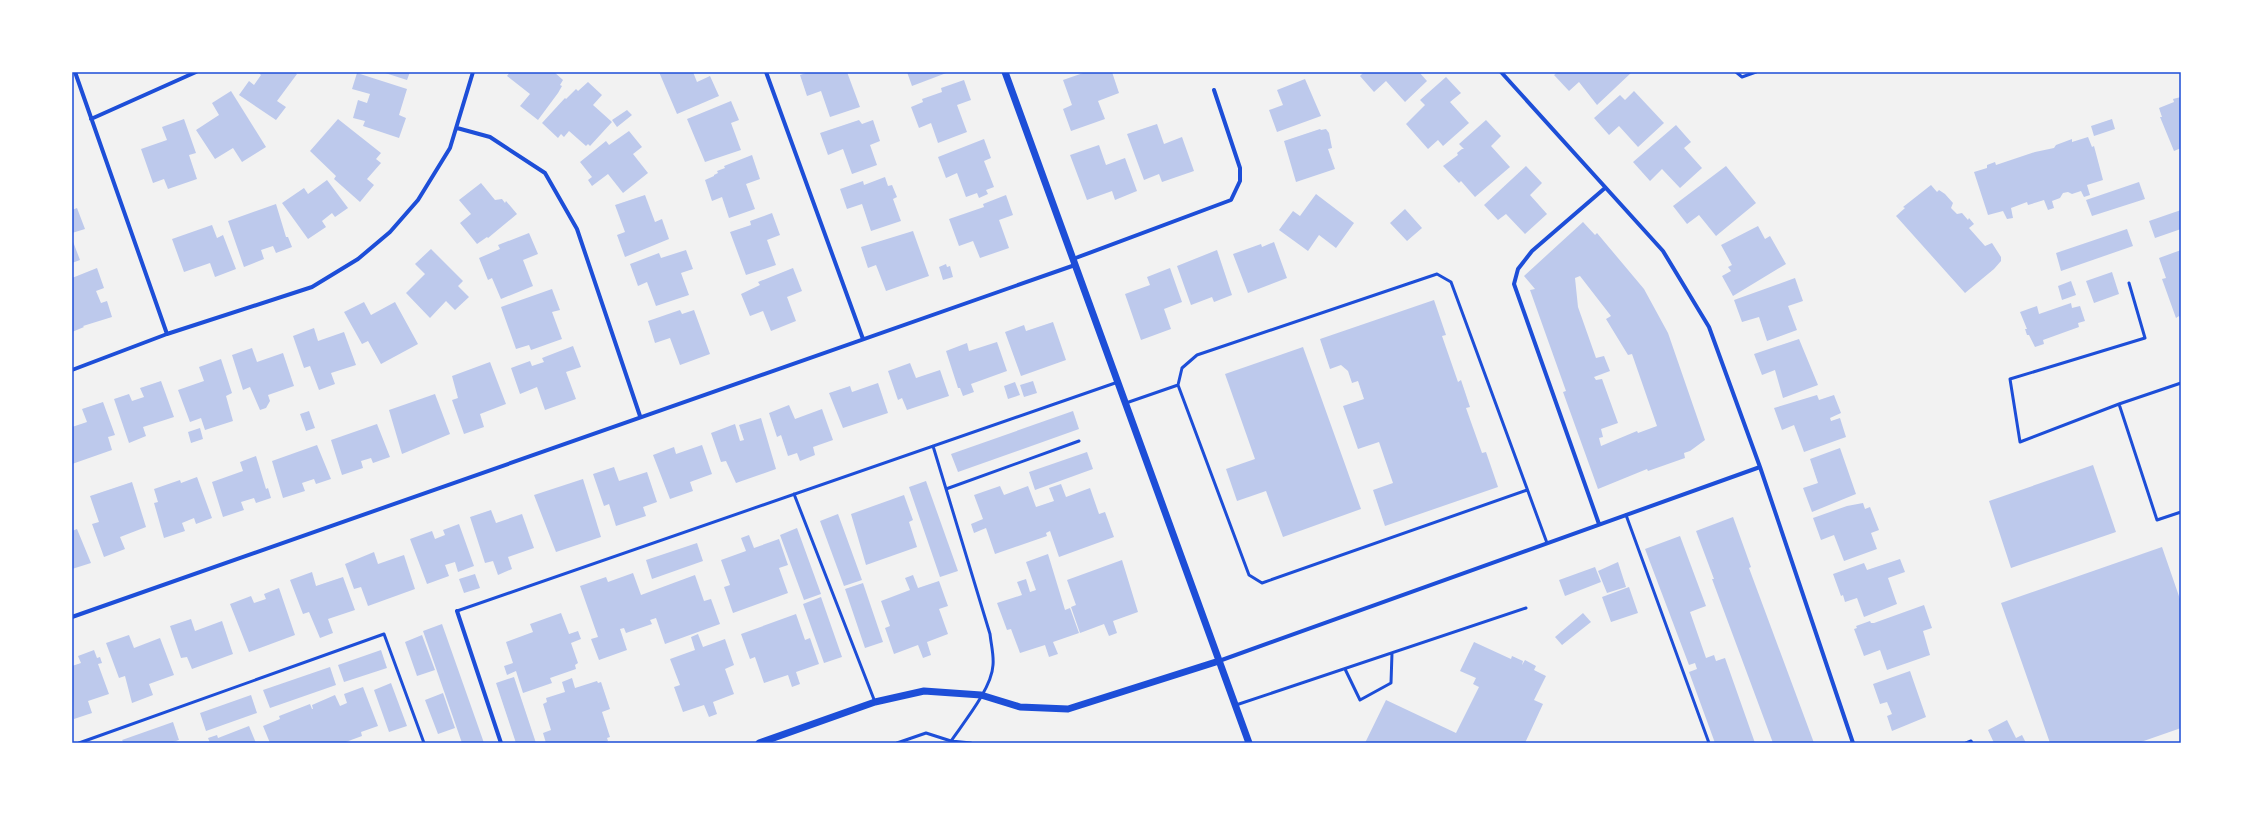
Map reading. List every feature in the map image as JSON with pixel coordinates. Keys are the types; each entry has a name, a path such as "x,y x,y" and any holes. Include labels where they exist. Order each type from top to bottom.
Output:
{"street":[{"path":"75,72 167,334"},
{"path":"91,119 196,72"},
{"path":"72,370 167,334 312,287 358,259 390,232 418,200 450,148 473,72"},
{"path":"766,72 863,339"},
{"path":"1005,72 1249,743"},
{"path":"1501,72 1663,251 1709,327 1760,467 1853,743"},
{"path":"72,617 640,416 863,339 1074,262 1231,200 1240,181 1240,168 1214,90"},
{"path":"457,128 490,137 545,173 577,229 640,416"},
{"path":"1599,524 1514,284 1518,269 1532,252 1605,188"},
{"path":"759,743 875,702 924,691 981,695 1020,707 1068,710 1220,661 1760,467"},
{"path":"457,612 501,743"}],"lane":[{"path":"1736,72 1742,77 1756,72"},
{"path":"1527,490 1262,583 1249,575 1178,385 1182,368 1197,355 1437,274 1451,282 1547,543"},
{"path":"2129,283 2145,338 2010,379 2020,442 2119,404 2181,383"},
{"path":"457,612 1118,382"},
{"path":"1126,403 1178,385"},
{"path":"2119,404 2157,520 2181,512"},
{"path":"946,489 1080,441"},
{"path":"933,446 990,634 993,667 981,695 951,742"},
{"path":"794,494 875,702"},
{"path":"1626,514 1709,743"},
{"path":"1236,705 1526,608"},
{"path":"79,743 384,634 424,743"},
{"path":"1345,668 1360,700 1391,683 1392,653"},
{"path":"897,743 926,733 951,742 971,743"},
{"path":"1966,743 1971,741 1972,743"}],"building":[{"path":"258,72 294,72 297,74 277,101 286,107 276,120 239,95 249,81 254,85 261,75"},
{"path":"382,72 410,72 407,80"},
{"path":"510,72 554,72 563,80 560,85 562,86 558,93 538,120 520,106 530,94 507,76"},
{"path":"659,72 693,72 697,82 710,76 719,96 677,114"},
{"path":"809,72 847,72 860,107 830,117 821,91 807,96 800,75"},
{"path":"907,72 949,72 912,86"},
{"path":"1086,72 1112,72 1119,93 1098,101 1105,119 1071,131 1063,109 1072,105 1063,80"},
{"path":"1364,72 1419,72 1427,81 1405,102 1386,81 1374,92 1360,76"},
{"path":"1558,72 1632,72 1597,105 1579,82 1569,91 1554,75"},
{"path":"357,73 407,89 399,115 406,118 399,138 363,126 365,121 353,118 358,100 367,103 370,94 352,89"},
{"path":"1446,77 1461,93 1450,102 1469,123 1443,146 1438,140 1428,149 1406,124 1425,105 1420,100"},
{"path":"1305,79 1321,116 1277,132 1269,110 1283,105 1277,90"},
{"path":"964,80 971,100 957,105 967,132 938,143 931,123 919,128 911,107 923,102 922,99 942,92 941,88"},
{"path":"588,82 602,95 593,105 612,122 590,146 588,144 586,146 569,131 564,137 561,134 558,138 542,123 565,98 566,99 576,89 578,91"},
{"path":"231,91 266,147 242,162 233,148 215,159 196,130 219,115 212,103"},
{"path":"1634,91 1664,123 1638,147 1619,126 1609,135 1594,118 1620,95 1625,100"},
{"path":"2181,97 2181,148 2174,151 2160,117 2162,117 2159,108 2174,102 2173,99"},
{"path":"731,101 739,120 731,123 741,150 705,162 687,119"},
{"path":"627,110 632,115 617,127 612,120"},
{"path":"184,119 196,153 189,155 197,179 168,189 164,179 153,183 141,149 167,140 162,127"},
{"path":"338,119 381,153 376,159 381,163 367,179 374,185 360,202 334,179 336,176 310,151"},
{"path":"2112,119 2115,129 2094,136 2091,126"},
{"path":"859,120 862,124 873,120 880,141 870,145 877,165 852,174 843,149 828,155 820,133"},
{"path":"1486,120 1501,136 1491,146 1510,167 1475,197 1461,181 1459,183 1443,166 1458,155 1457,153 1464,149 1459,144"},
{"path":"1157,124 1164,144 1182,137 1194,171 1162,182 1159,174 1144,180 1127,134"},
{"path":"1676,125 1691,142 1684,148 1702,168 1680,188 1662,169 1650,181 1633,162"},
{"path":"1320,129 1326,129 1329,133 1332,148 1328,149 1335,169 1296,182 1284,141"},
{"path":"629,131 642,147 633,154 648,173 623,193 608,174 592,186 588,180 592,177 580,162 606,141 609,145"},
{"path":"2088,137 2092,147 2094,146 2103,180 2087,185 2090,195 2084,197 2081,191 2072,194 2068,192 2063,193 2060,198 2052,201 2054,208 2048,210 2044,200 2028,205 2027,202 2011,208 2013,218 2007,219 2003,211 1988,215 1974,172 1987,168 1987,165 1995,162 1996,165 2035,152 2054,148 2056,145 2072,139 2072,142"},
{"path":"984,139 991,158 984,161 994,187 986,190 988,194 979,198 977,193 966,197 957,173 946,178 938,157"},
{"path":"1099,145 1106,165 1125,158 1137,191 1115,200 1112,191 1087,200 1070,155"},
{"path":"752,155 760,179 746,184 755,209 729,218 722,197 712,201 705,180 718,173 717,171 725,168 724,166"},
{"path":"1526,166 1542,183 1530,195 1547,214 1525,234 1506,214 1498,220 1484,205"},
{"path":"1726,166 1756,203 1716,236 1699,215 1687,224 1673,206"},
{"path":"885,177 888,186 892,185 897,197 893,199 901,221 871,231 862,204 847,209 840,189 863,181 864,185"},
{"path":"327,180 348,208 335,217 332,213 322,221 326,227 308,239 282,203 304,188 308,194"},
{"path":"2139,182 2145,199 2092,216 2086,200"},
{"path":"481,183 495,200 502,199 505,203 506,201 517,214 488,238 487,237 477,244 460,223 471,214 459,200"},
{"path":"1931,185 1937,192 1939,190 1945,194 1953,203 1951,208 1957,214 1962,213 1968,220 1969,218 1974,224 1969,228 1985,246 1992,243 2001,257 2001,261 1994,269 1965,293 1896,216 1905,208 1903,207"},
{"path":"1316,194 1354,223 1336,248 1319,235 1308,251 1279,230 1293,211 1300,216"},
{"path":"645,195 655,222 662,219 669,239 625,257 617,235 625,232 615,205"},
{"path":"1006,195 1013,215 999,220 1009,248 980,258 973,241 959,246 949,219 984,207 983,204"},
{"path":"276,204 286,237 288,237 292,247 276,253 273,246 261,250 264,259 244,267 228,221"},
{"path":"77,208 85,229 72,233 72,210"},
{"path":"1405,209 1422,228 1407,241 1390,223"},
{"path":"2181,210 2181,229 2155,238 2149,221"},
{"path":"772,213 780,235 767,240 776,265 746,275 730,232 751,225 750,221"},
{"path":"1583,222 1595,235 1597,233 1644,289 1668,333 1705,440 1690,451 1684,453 1685,458 1648,471 1647,469 1598,489 1563,392 1566,391 1530,290 1535,289 1524,276","holes":["1580,276 1611,316 1606,319 1628,355 1632,354 1657,426 1638,433 1637,431 1601,446 1599,438 1603,437 1601,429 1618,423 1602,379 1596,380 1594,377 1610,371 1604,356 1596,358 1578,307 1575,278"]},
{"path":"212,225 217,238 223,235 236,269 215,277 210,263 184,272 172,239"},
{"path":"1758,226 1765,239 1770,236 1786,264 1733,296 1722,276 1731,271 1728,267 1732,265 1721,245"},
{"path":"2127,229 2133,246 2061,271 2056,253"},
{"path":"913,231 929,276 886,291 876,265 868,268 861,247"},
{"path":"529,233 538,254 523,260 533,286 501,299 492,278 488,280 479,258 500,249 498,245"},
{"path":"72,239 80,260 72,263"},
{"path":"1274,242 1287,278 1248,293 1233,254 1261,244 1262,247"},
{"path":"431,249 463,281 458,286 469,297 455,310 446,301 430,318 406,293 425,274 415,264"},
{"path":"686,250 693,269 681,273 689,295 656,306 647,282 638,286 630,264 659,253 661,258"},
{"path":"1217,250 1232,295 1214,302 1212,297 1191,305 1177,266"},
{"path":"2181,250 2181,321 2179,316 2176,318 2162,279 2166,278 2159,258"},
{"path":"946,264 947,267 950,266 953,277 943,280 939,267"},
{"path":"97,268 104,288 96,291 101,303 107,301 112,317 83,326 84,327 72,332 72,278"},
{"path":"793,268 802,291 787,297 796,321 771,331 763,311 750,316 741,294 760,285 758,282"},
{"path":"1170,268 1182,302 1164,309 1171,329 1141,340 1125,294 1150,285 1147,277"},
{"path":"2112,272 2119,294 2094,303 2086,281"},
{"path":"1795,278 1803,301 1788,306 1797,330 1767,341 1759,317 1742,322 1734,300"},
{"path":"2071,281 2076,295 2062,300 2058,286"},
{"path":"552,289 560,310 552,312 562,339 531,350 529,345 516,349 501,307"},
{"path":"1434,300 1446,335 1442,336 1458,382 1461,380 1470,407 1466,408 1482,453 1486,452 1498,487 1385,526 1373,490 1393,483 1379,442 1358,449 1343,406 1364,399 1358,381 1352,383 1348,371 1341,365 1330,369 1320,339"},
{"path":"364,302 371,315 395,302 418,344 381,364 368,341 362,344 344,312"},
{"path":"2071,303 2072,308 2080,306 2085,321 2078,323 2079,327 2043,340 2044,344 2035,347 2029,335 2027,335 2025,329 2027,329 2020,312 2037,306 2039,314"},
{"path":"680,310 682,314 694,310 710,354 680,365 670,338 655,343 648,321"},
{"path":"1053,322 1066,360 1021,376 1005,332 1024,325 1026,331"},
{"path":"314,328 318,341 344,332 356,365 331,373 335,384 319,390 310,366 304,368 293,336"},
{"path":"1799,339 1818,385 1783,398 1775,370 1762,375 1754,354"},
{"path":"997,342 1007,371 971,384 974,392 963,396 960,388 958,388 946,351 967,343 969,351"},
{"path":"573,346 581,367 566,372 576,399 545,410 537,387 520,394 511,368 530,361 532,366 544,362 542,358"},
{"path":"1303,347 1361,509 1283,537 1266,491 1237,501 1226,469 1255,459 1225,374"},
{"path":"252,348 257,362 283,353 294,386 268,395 270,401 266,408 260,410 250,387 243,390 232,355"},
{"path":"221,359 232,393 226,396 233,421 205,430 201,418 190,422 178,390 204,381 199,367"},
{"path":"490,362 506,404 480,414 484,427 464,434 452,400 458,398 452,376"},
{"path":"910,363 916,378 940,370 949,396 907,410 902,398 898,400 888,371"},
{"path":"161,381 174,417 143,427 146,436 129,443 114,399 129,394 132,401 144,397 140,388"},
{"path":"1033,381 1037,393 1024,397 1020,385"},
{"path":"1015,382 1020,395 1008,399 1004,386"},
{"path":"878,383 888,413 843,428 829,393 850,386 852,392"},
{"path":"435,394 450,434 402,454 389,410"},
{"path":"1817,395 1819,400 1834,395 1841,413 1830,418 1831,421 1840,418 1846,437 1804,452 1794,425 1782,430 1774,408"},
{"path":"103,402 115,435 108,437 112,450 72,464 72,427 87,422 82,409"},
{"path":"789,405 795,419 822,409 833,440 813,447 815,455 800,461 797,453 788,456 781,435 777,437 769,413"},
{"path":"309,411 315,428 306,431 300,414"},
{"path":"1073,411 1079,429 958,472 951,454"},
{"path":"761,418 776,469 736,483 726,461 721,462 711,433 735,424 740,441 744,440 739,425"},
{"path":"377,424 390,457 373,463 371,458 361,461 363,468 342,475 331,440"},
{"path":"200,428 203,439 191,443 188,432"},
{"path":"317,445 331,479 316,484 314,479 302,483 305,491 283,498 272,461"},
{"path":"702,445 712,474 690,482 693,491 670,499 653,455 674,447 676,454"},
{"path":"1840,448 1856,494 1812,512 1803,488 1818,483 1810,459"},
{"path":"1087,452 1093,469 1035,490 1029,472"},
{"path":"256,456 266,489 268,488 271,498 256,503 254,498 241,502 244,510 223,517 212,482 243,471 240,462"},
{"path":"2093,465 2116,532 2011,568 1989,501"},
{"path":"614,467 619,481 647,472 657,502 643,507 646,516 616,526 609,504 604,506 593,474"},
{"path":"197,477 212,518 196,524 194,518 182,523 185,531 164,538 154,503 158,502 154,489 180,480 181,483"},
{"path":"583,479 601,537 556,552 534,495"},
{"path":"926,481 958,571 940,577 909,487"},
{"path":"132,482 146,527 120,537 125,549 104,557 92,524 99,522 90,496"},
{"path":"1061,484 1066,497 1090,488 1099,514 1105,512 1114,537 1059,557 1050,531 1046,533 1047,536 995,554 986,528 974,533 971,524 983,519 974,495 1000,486 1004,495 1028,486 1036,507 1054,501 1049,488"},
{"path":"904,495 913,520 909,522 917,547 866,565 851,514"},
{"path":"1863,503 1865,509 1870,507 1879,530 1871,533 1877,549 1844,561 1834,535 1821,540 1813,518 1847,506"},
{"path":"491,510 496,523 522,514 534,548 508,557 512,569 498,575 493,561 485,563 470,517"},
{"path":"838,514 862,580 844,586 820,521"},
{"path":"1733,517 1751,567 1749,568 1814,743 1773,743 1712,579 1714,579 1696,531"},
{"path":"459,524 474,566 458,572 455,562 445,565 449,576 427,584 410,539 432,531 435,539 445,535 443,530"},
{"path":"797,528 821,594 804,600 780,535"},
{"path":"77,529 91,563 72,569 72,531"},
{"path":"749,535 754,548 779,539 788,565 779,568 788,593 733,613 724,587 730,585 721,560 746,551 741,538"},
{"path":"1680,536 1706,606 1690,612 1706,658 1714,655 1716,661 1725,658 1755,743 1715,743 1689,672 1697,669 1695,663 1689,665 1645,549"},
{"path":"697,543 703,561 652,579 646,560"},
{"path":"2162,547 2181,602 2181,728 2138,743 2050,743 2001,603"},
{"path":"374,552 378,564 404,555 415,589 368,606 361,587 354,589 345,564"},
{"path":"1048,554 1065,610 1070,608 1079,633 1053,642 1058,654 1049,657 1045,645 1020,653 1011,629 1007,630 997,603 1022,595 1017,582 1026,579 1030,592 1036,590 1026,562"},
{"path":"1900,559 1905,572 1888,578 1897,604 1864,617 1857,598 1845,602 1843,595 1841,596 1833,574 1864,563 1867,570"},
{"path":"1122,560 1138,612 1113,621 1117,633 1109,636 1104,624 1080,633 1071,607 1076,605 1067,580"},
{"path":"1618,562 1626,587 1607,593 1598,571"},
{"path":"1595,567 1601,582 1565,596 1559,580"},
{"path":"312,572 316,586 343,577 355,610 328,619 333,633 320,638 309,612 303,614 290,580"},
{"path":"633,573 641,595 695,575 704,601 711,599 720,624 665,644 656,618 650,620 652,624 626,633 624,628 620,629 627,650 599,660 591,639 598,637 580,586 606,577 608,582"},
{"path":"475,574 480,588 464,593 459,579"},
{"path":"913,575 918,588 939,581 948,606 939,609 948,634 927,642 931,655 923,658 918,645 894,654 885,628 890,626 881,601 910,590 905,578"},
{"path":"863,583 883,642 865,648 845,589"},
{"path":"1629,587 1638,613 1611,622 1602,597"},
{"path":"279,588 295,635 249,652 230,604 251,596 254,603 266,599 264,594"},
{"path":"821,597 842,657 824,663 803,604"},
{"path":"1924,605 1932,628 1923,631 1930,655 1887,670 1880,650 1864,656 1854,629 1857,628 1856,626 1870,621 1871,623 1874,623"},
{"path":"561,613 569,634 578,631 581,639 571,643 578,663 575,665 576,669 550,678 552,683 523,693 516,671 507,675 504,666 513,663 506,642 533,632 530,624"},
{"path":"1583,613 1591,622 1562,645 1555,637"},
{"path":"796,614 805,640 810,638 819,664 796,672 800,684 792,687 788,675 764,683 755,657 750,659 741,634"},
{"path":"191,619 195,631 222,621 233,654 192,669 187,657 181,658 170,626"},
{"path":"442,624 484,743 462,743 423,631"},
{"path":"698,634 703,647 725,639 734,665 725,669 734,694 713,702 717,714 709,717 704,705 683,712 674,687 680,685 670,659 695,650 691,637"},
{"path":"129,635 134,648 160,638 174,675 149,684 153,695 132,703 125,676 119,678 106,643"},
{"path":"422,635 435,670 417,676 405,642"},
{"path":"1474,642 1511,659 1512,656 1523,661 1522,665 1525,660 1536,666 1534,670 1546,676 1534,700 1543,704 1525,743 1365,743 1386,700 1456,733 1479,687 1473,684 1476,678 1460,671"},
{"path":"94,650 97,658 100,657 102,663 98,664 109,694 88,701 92,713 74,719 72,666 81,663 78,656"},
{"path":"381,650 387,668 344,682 338,665"},
{"path":"330,667 336,685 270,708 263,690"},
{"path":"1910,671 1926,717 1892,731 1887,716 1892,714 1887,702 1880,704 1873,684"},
{"path":"514,677 536,743 516,743 496,683"},
{"path":"572,678 575,688 597,681 598,683 601,682 610,709 602,712 610,737 607,738 608,741 602,743 546,743 543,733 551,730 543,704 547,702 546,698 565,692 562,682"},
{"path":"391,683 407,726 389,732 374,690"},
{"path":"363,687 378,726 361,732 362,736 343,743 270,743 263,726 280,719 279,716 310,704 313,709 312,705 335,695 340,706 347,703 344,694"},
{"path":"443,693 455,728 438,734 425,700"},
{"path":"251,695 257,713 206,731 200,713"},
{"path":"2007,720 2016,738 2022,735 2026,743 1994,743 1988,730"},
{"path":"173,722 179,740 170,743 124,743 122,740"},
{"path":"249,726 256,743 210,743 208,738 217,735 218,738"}]}
